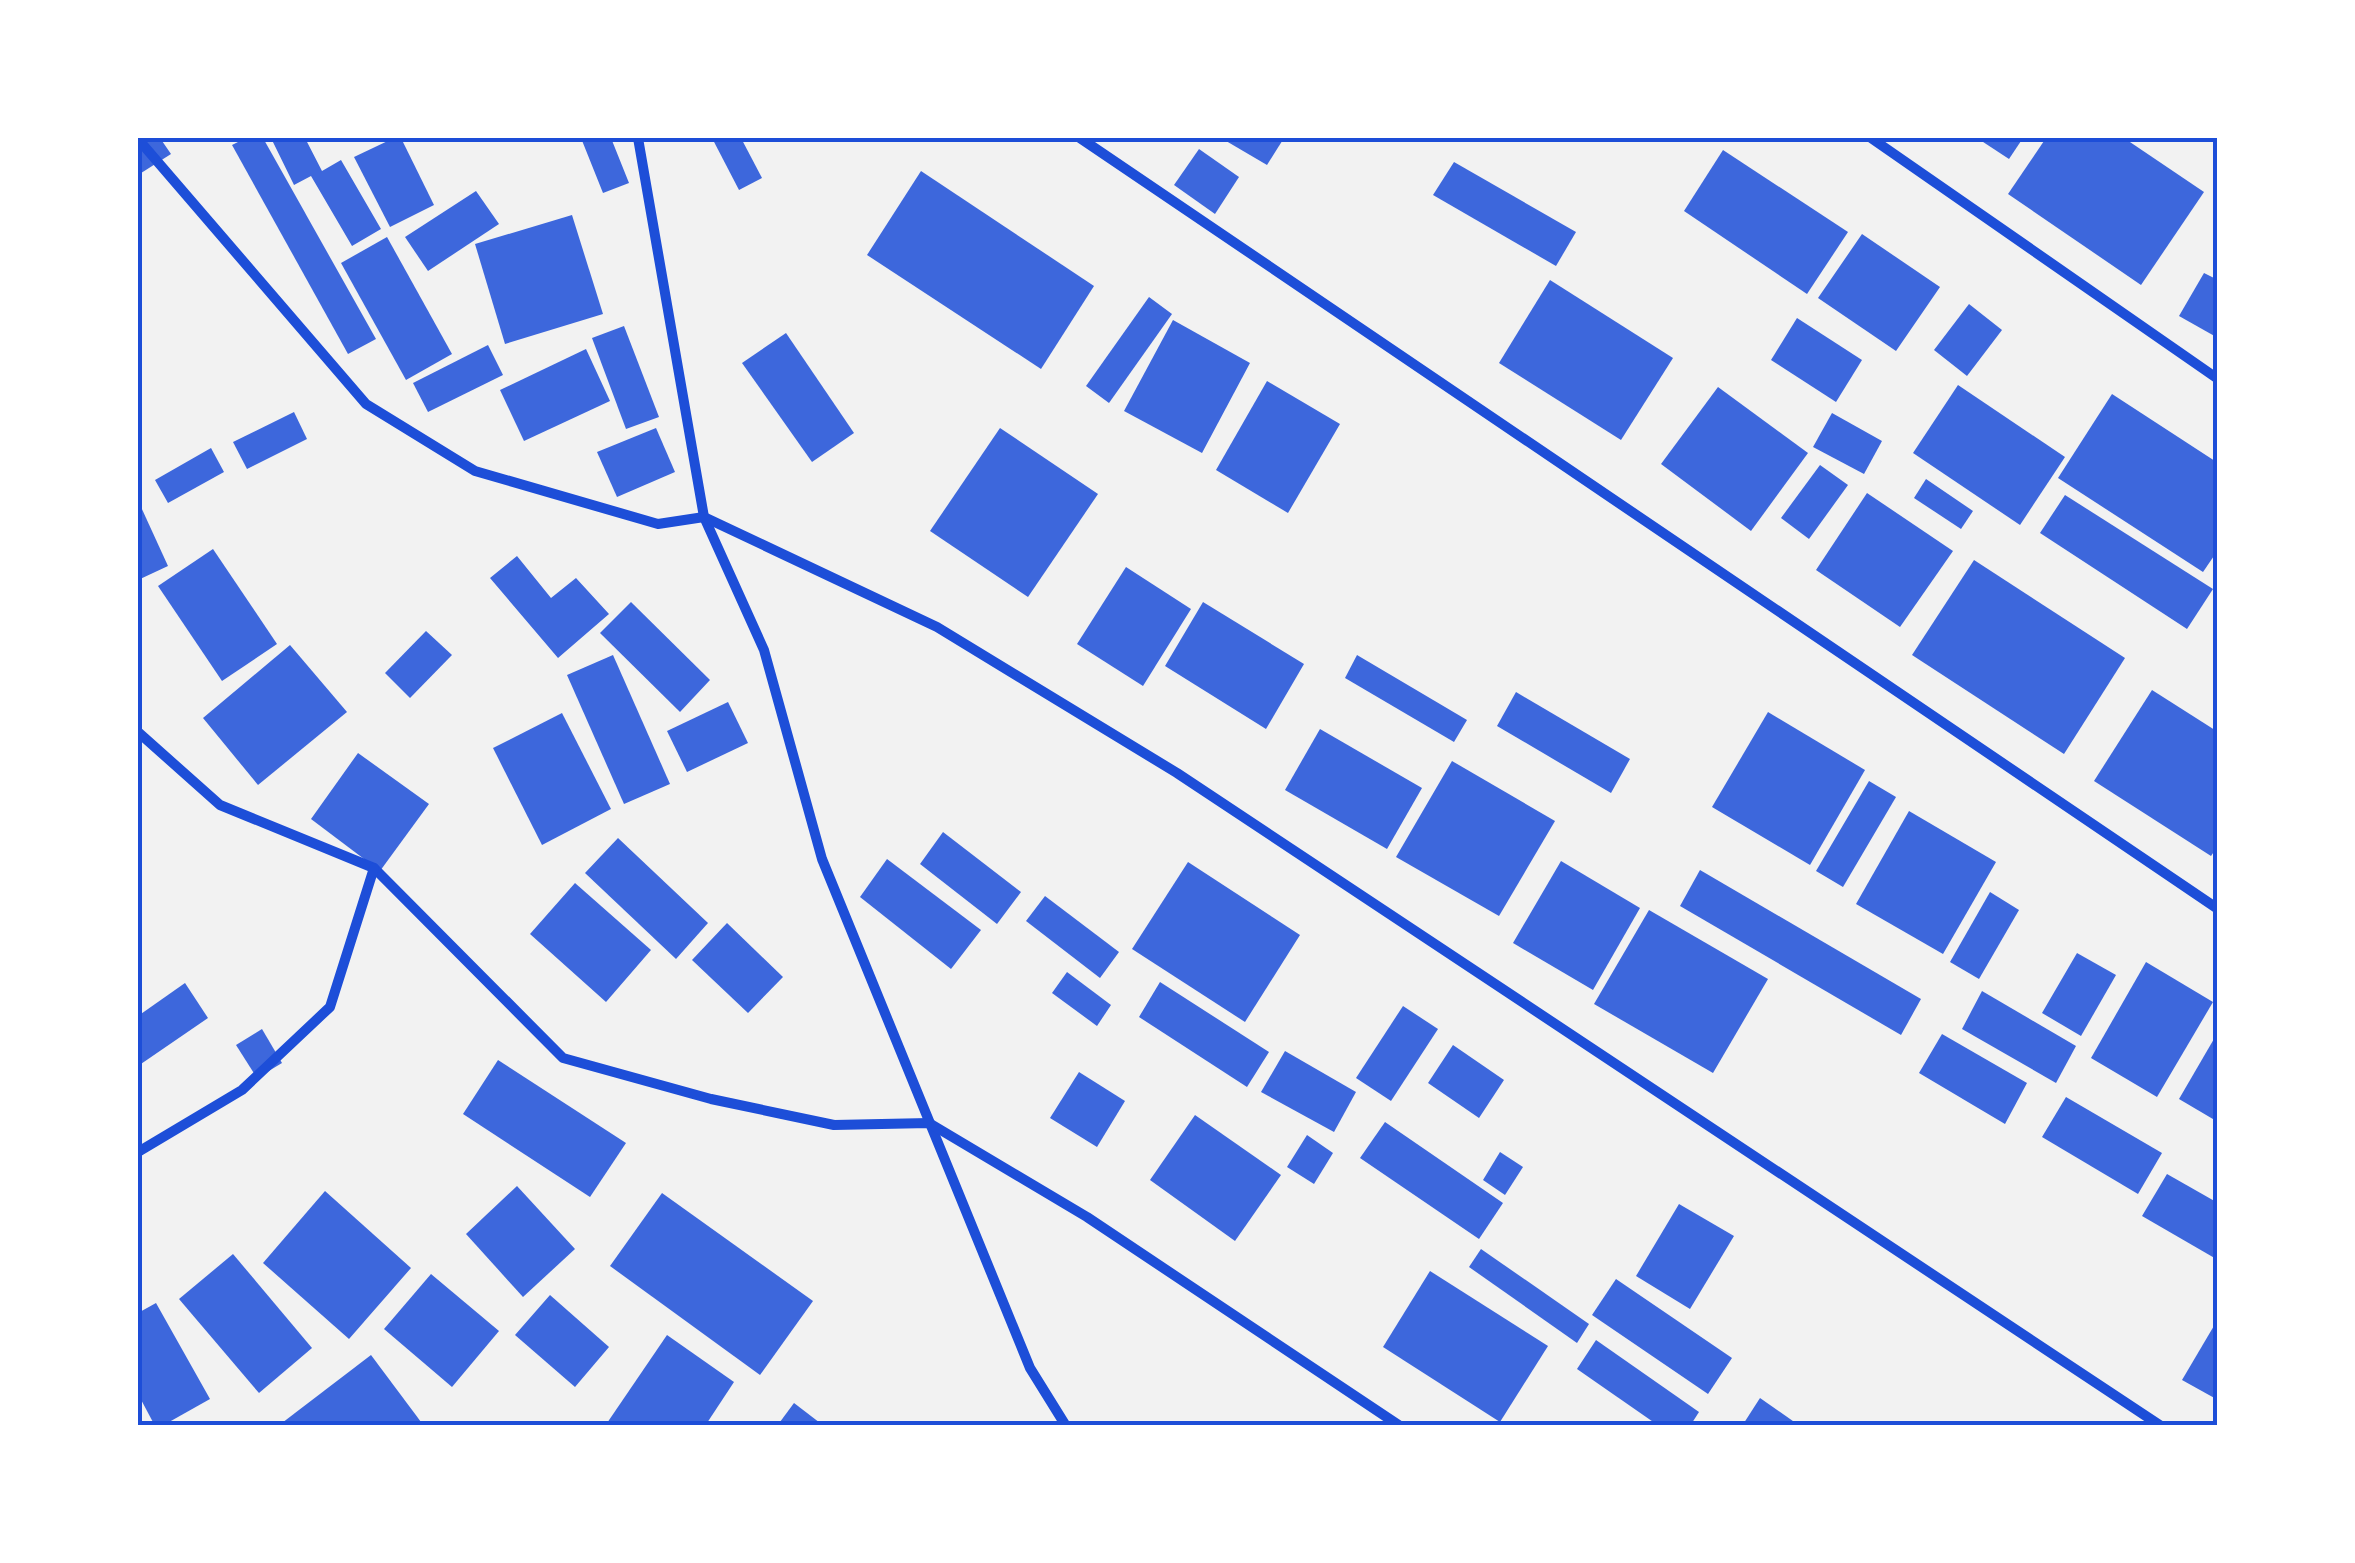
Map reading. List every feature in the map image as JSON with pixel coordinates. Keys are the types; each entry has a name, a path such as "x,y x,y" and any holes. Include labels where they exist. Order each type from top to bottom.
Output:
{"street":[{"path":"638,138 704,517 764,650 822,858 1030,1368 1066,1426"},
{"path":"1080,138 2218,909"},
{"path":"1870,138 2218,380"},
{"path":"138,139 366,404 474,470 658,524 704,517 937,626 1177,773 2162,1426"},
{"path":"138,732 220,805 374,868 564,1058 711,1100 834,1125 929,1123 1087,1217 1400,1426"},
{"path":"138,1152 242,1090 330,1006 374,868"}],"building":[{"path":"138,138 160,138 171,154 138,175"},
{"path":"246,138 263,138 376,339 348,354 232,145"},
{"path":"271,138 305,138 322,171 341,160 381,229 352,246 311,176 294,185"},
{"path":"401,138 434,205 390,227 354,157"},
{"path":"581,138 611,138 629,183 603,193"},
{"path":"712,138 741,138 762,178 739,190"},
{"path":"1221,138 1284,138 1267,165"},
{"path":"1977,138 2023,138 2009,159"},
{"path":"2046,138 2124,138 2204,192 2141,285 2008,194"},
{"path":"1199,149 1239,177 1215,214 1174,185"},
{"path":"1723,150 1848,232 1807,294 1684,211"},
{"path":"1454,162 1576,232 1556,266 1433,195"},
{"path":"921,171 1094,286 1041,369 867,255"},
{"path":"476,191 499,224 428,271 405,237"},
{"path":"572,215 603,314 505,344 475,244"},
{"path":"1862,234 1940,287 1896,351 1818,298"},
{"path":"387,237 452,354 406,380 341,263"},
{"path":"2204,273 2218,280 2218,338 2179,316"},
{"path":"1550,280 1673,358 1621,440 1499,363"},
{"path":"1149,297 1172,314 1109,403 1086,386"},
{"path":"1969,304 2002,330 1967,376 1934,350"},
{"path":"1797,318 1862,360 1836,402 1771,360"},
{"path":"1173,320 1250,363 1202,453 1124,411"},
{"path":"624,326 659,417 626,429 592,338"},
{"path":"786,333 854,433 812,462 742,363"},
{"path":"488,345 503,375 428,412 413,383"},
{"path":"586,349 610,401 524,441 500,390"},
{"path":"1267,381 1340,424 1288,513 1216,470"},
{"path":"1958,385 2065,457 2020,525 1913,453"},
{"path":"1718,387 1808,453 1751,531 1661,464"},
{"path":"2112,394 2218,463 2218,550 2203,572 2058,478"},
{"path":"294,412 307,439 247,469 233,442"},
{"path":"1832,413 1882,441 1864,474 1813,447"},
{"path":"656,428 675,472 617,497 597,452"},
{"path":"1000,428 1098,494 1028,597 930,531"},
{"path":"211,448 224,472 168,503 155,480"},
{"path":"1820,465 1848,485 1809,539 1781,518"},
{"path":"1926,479 1973,511 1961,529 1914,498"},
{"path":"1867,493 1953,551 1900,627 1816,570"},
{"path":"2065,495 2213,589 2187,629 2040,533"},
{"path":"141,507 168,566 138,580 138,509"},
{"path":"213,549 277,644 222,681 158,586"},
{"path":"517,556 551,598 576,578 609,614 558,658 490,578"},
{"path":"1974,560 2125,658 2064,754 1912,655"},
{"path":"1126,567 1191,609 1143,686 1077,644"},
{"path":"631,602 710,680 680,712 600,633"},
{"path":"1203,602 1304,664 1266,729 1165,666"},
{"path":"426,631 452,655 410,698 385,673"},
{"path":"290,645 347,712 258,785 203,718"},
{"path":"613,655 670,784 624,804 567,675"},
{"path":"1357,655 1467,720 1454,742 1345,678"},
{"path":"2152,690 2218,732 2218,846 2211,856 2094,781"},
{"path":"1516,692 1630,759 1611,793 1497,726"},
{"path":"728,702 748,743 687,772 667,731"},
{"path":"1768,712 1865,770 1810,865 1712,807"},
{"path":"562,713 611,809 542,845 493,748"},
{"path":"1320,729 1422,788 1387,849 1285,790"},
{"path":"358,753 429,804 380,871 311,819"},
{"path":"1452,761 1555,821 1499,916 1396,857"},
{"path":"1869,781 1896,797 1843,887 1816,871"},
{"path":"1909,811 1996,862 1943,954 1856,904"},
{"path":"943,832 1021,892 997,924 920,864"},
{"path":"618,838 708,923 676,959 585,873"},
{"path":"887,859 981,930 951,969 860,897"},
{"path":"1561,861 1640,908 1593,990 1513,943"},
{"path":"1188,862 1300,935 1245,1022 1132,949"},
{"path":"1700,870 1921,999 1901,1035 1680,906"},
{"path":"575,883 651,950 606,1002 530,934"},
{"path":"1990,892 2019,910 1979,979 1950,962"},
{"path":"1045,896 1119,952 1100,978 1026,921"},
{"path":"1649,910 1768,979 1713,1073 1594,1004"},
{"path":"727,923 783,977 748,1013 692,960"},
{"path":"2077,953 2116,975 2081,1036 2042,1013"},
{"path":"2146,962 2213,1002 2157,1097 2091,1058"},
{"path":"1067,972 1111,1005 1097,1026 1052,993"},
{"path":"1160,982 1269,1052 1247,1087 1139,1017"},
{"path":"185,983 208,1018 138,1066 138,1016"},
{"path":"1982,991 2076,1046 2056,1083 1962,1029"},
{"path":"1403,1006 1438,1029 1391,1101 1356,1078"},
{"path":"262,1029 282,1063 257,1078 236,1045"},
{"path":"2218,1032 2218,1122 2179,1099"},
{"path":"1942,1034 2027,1083 2005,1124 1919,1073"},
{"path":"1453,1045 1504,1080 1479,1118 1428,1083"},
{"path":"1285,1051 1356,1092 1334,1132 1261,1092"},
{"path":"498,1060 626,1143 590,1197 463,1114"},
{"path":"1079,1072 1125,1101 1097,1147 1050,1118"},
{"path":"2066,1097 2162,1153 2138,1194 2042,1137"},
{"path":"1195,1115 1281,1175 1235,1241 1150,1180"},
{"path":"1385,1122 1503,1203 1479,1239 1360,1158"},
{"path":"1307,1135 1333,1153 1314,1184 1287,1167"},
{"path":"1500,1152 1523,1167 1505,1195 1483,1180"},
{"path":"2167,1174 2218,1203 2218,1260 2142,1216"},
{"path":"517,1186 575,1249 523,1297 466,1234"},
{"path":"325,1191 411,1268 349,1339 263,1263"},
{"path":"662,1193 813,1301 760,1375 610,1266"},
{"path":"1679,1204 1734,1236 1690,1309 1636,1276"},
{"path":"1481,1249 1589,1324 1577,1343 1469,1267"},
{"path":"233,1254 312,1348 259,1393 179,1299"},
{"path":"1430,1271 1548,1346 1500,1422 1383,1347"},
{"path":"431,1274 499,1331 452,1387 384,1329"},
{"path":"1616,1279 1732,1358 1708,1394 1592,1315"},
{"path":"550,1295 609,1347 575,1387 515,1335"},
{"path":"156,1303 210,1399 162,1426 155,1426 138,1394 138,1313"},
{"path":"2218,1319 2218,1400 2182,1380"},
{"path":"667,1335 734,1382 705,1426 605,1426"},
{"path":"1596,1340 1699,1412 1690,1426 1659,1426 1577,1369"},
{"path":"371,1355 424,1426 278,1426"},
{"path":"1760,1398 1800,1426 1742,1426"},
{"path":"794,1403 824,1426 777,1426"}]}
